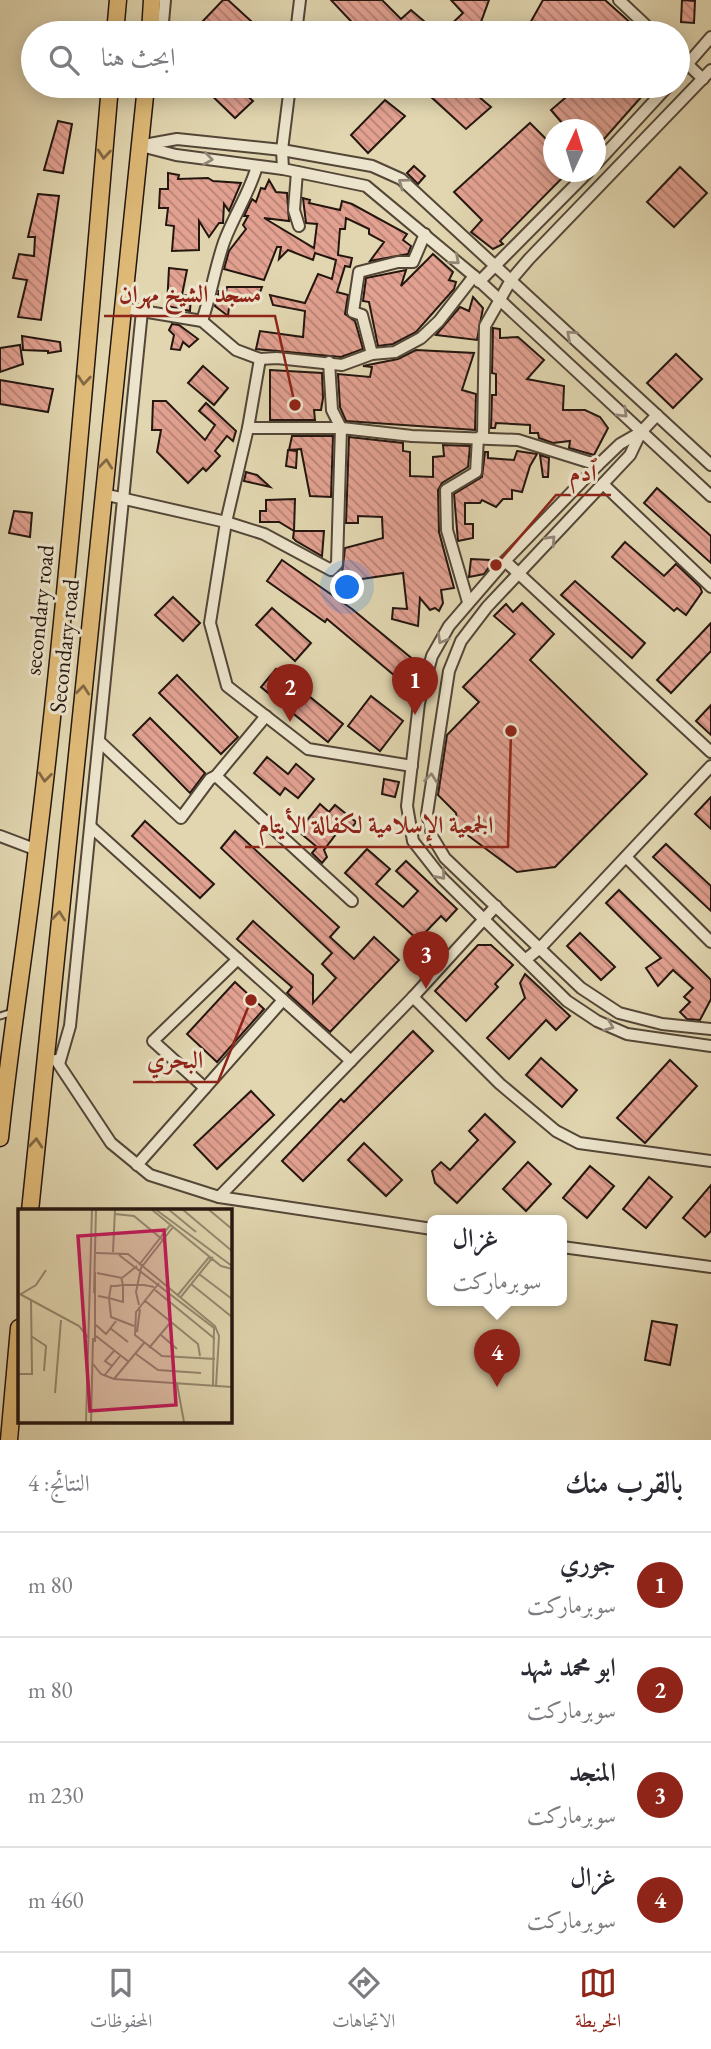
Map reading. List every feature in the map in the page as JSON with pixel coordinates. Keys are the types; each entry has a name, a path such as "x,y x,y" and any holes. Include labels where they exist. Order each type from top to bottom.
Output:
{"main road":[{"path":"116,21 118,0"},
{"path":"151,21 152,0"},
{"name":"secondary road","path":"0,1138 7,1014 37,850 74,494 109,98"},
{"name":"Secondary road","path":"30,1209 145,98"},
{"path":"9,1440 18,1339"}],"street":[{"path":"163,21 165,0"},
{"path":"297,21 300,0"},
{"path":"619,0 641,21"},
{"path":"690,63 711,37"},
{"path":"690,66 707,75 690,93"},
{"path":"141,146 151,98"},
{"path":"283,170 282,150 288,98"},
{"path":"606,153 657,98"},
{"path":"478,438 483,435 485,326 498,301 511,280 685,98"},
{"path":"141,146 177,139 282,150 372,166 401,179 711,465"},
{"path":"141,146 176,155 297,172 366,186 476,279 711,496"},
{"path":"202,321 224,243 236,210 252,184 257,166"},
{"path":"297,172 294,210 299,226"},
{"path":"123,308 202,321 236,350 260,359 342,365 372,354 395,352 421,338 476,279 494,265 578,182"},
{"path":"372,354 362,315 353,312 359,272 398,262 412,262 425,234"},
{"path":"59,1064 70,1026 142,311"},
{"path":"260,359 248,428 226,522 210,623 227,686 307,749 412,766"},
{"path":"103,494 226,522 264,534 331,570 337,564 341,428 332,410 329,362"},
{"path":"657,415 641,432 620,444 598,465 505,561 468,602 432,656 419,704 407,806 413,841 442,878 567,1001 597,1021 627,1034 711,1046"},
{"path":"248,428 341,428 412,436 518,440 598,465"},
{"path":"641,432 630,455 461,641 449,671 427,814 433,838 445,858 581,988 619,1013 662,1024 711,1029"},
{"path":"468,602 447,530 446,490 476,472 478,438"},
{"path":"603,484 711,587"},
{"path":"505,561 711,752"},
{"path":"100,742 181,818 210,779 216,776 266,716"},
{"path":"525,960 540,948 711,766"},
{"path":"216,776 352,901"},
{"path":"91,827 351,1061"},
{"path":"0,836 37,850"},
{"path":"626,857 711,942"},
{"path":"219,1197 413,997 496,906"},
{"path":"205,1088 153,1041 238,959"},
{"path":"413,997 500,1084 556,1131 579,1143 711,1161"},
{"path":"137,1165 283,1000"},
{"path":"46,1042 111,1143 150,1175 219,1197 427,1228"},
{"path":"567,1248 711,1267"}],"building":[{"path":"223,0 228,0 251,21 203,21"},
{"path":"331,0 382,0 401,19 411,10 424,21 351,21"},
{"path":"451,0 489,0 481,21 455,21 463,13"},
{"path":"543,0 605,0 629,21 531,21"},
{"path":"682,0 695,1 694,23 681,21"},
{"path":"214,98 250,98 253,101 235,118"},
{"path":"432,98 480,98 491,107 466,129"},
{"path":"565,98 640,98 606,137 606,119 559,119 551,110"},
{"path":"385,100 405,116 368,153 351,135"},
{"path":"58,121 72,124 63,173 44,170"},
{"path":"530,123 543,136 543,182 558,182 500,241 503,244 493,249 471,232 482,220 454,192"},
{"path":"414,166 425,176 418,184 407,173"},
{"path":"680,167 707,193 674,227 647,202"},
{"path":"168,173 179,175 178,179 208,178 213,181 241,183 229,211 224,204 223,223 219,223 209,237 199,221 199,250 172,251 174,226 166,225 168,208 159,208 160,189 168,189"},
{"path":"269,180 276,192 287,193 289,221 264,218 314,248 317,224 306,223 303,198 310,200 309,203 340,210 342,201 352,204 407,234 403,240 411,246 408,254 370,261 384,242 369,234 369,229 346,218 345,229 340,229 338,255 352,258 350,267 345,266 337,292 348,295 345,314 355,321 363,349 341,357 256,349 260,331 303,337 305,311 273,305 270,295 305,303 318,274 332,279 336,260 315,253 313,260 288,250 279,259 281,247 277,247 264,280 224,269 229,251 246,229 243,225 248,216 244,216 252,199 256,202 261,188 265,189"},
{"path":"38,194 59,196 41,320 18,317 27,280 13,278 19,254 34,256 35,237 28,237"},
{"path":"433,254 453,272 449,280 456,282 454,289 416,332 393,344 378,346 369,302 363,301 366,278 406,270 401,286"},
{"path":"169,268 187,270 182,295 191,296 190,311 167,306"},
{"path":"227,287 262,287 257,300 230,299 228,316 215,306 219,291 226,291"},
{"path":"473,297 483,308 477,340 436,335 460,307 469,311"},
{"path":"172,324 179,325 198,339 189,347 183,342 180,350 171,349 174,335 169,330"},
{"path":"493,328 500,329 500,338 518,337 544,360 527,379 564,386 563,410 585,410 600,417 608,428 594,455 569,448 570,441 553,443 539,438 538,433 530,433 530,425 496,423 495,428 491,428 492,395 496,395 496,374 492,373"},
{"path":"22,336 60,342 61,351 48,353 23,350"},
{"path":"20,345 23,364 0,372 0,348"},
{"path":"416,350 474,353 462,390 476,394 475,430 346,421 340,407 338,374 370,377 372,367 363,366 398,359"},
{"path":"676,354 702,379 673,408 647,383"},
{"path":"203,366 228,388 214,405 188,383"},
{"path":"270,370 322,373 323,398 321,410 314,410 315,420 270,420"},
{"path":"0,380 53,389 48,412 0,404"},
{"path":"153,401 166,401 205,440 215,425 199,411 206,403 236,431 233,441 227,436 215,451 220,456 206,471 203,468 188,483 157,452 161,430 152,430"},
{"path":"292,436 333,436 331,497 310,496 301,449 289,450"},
{"path":"349,437 403,443 403,451 410,452 410,476 433,477 433,457 444,456 443,445 470,446 468,467 442,483 438,490 439,532 454,588 441,590 443,603 439,611 435,608 430,610 420,598 418,626 392,619 393,608 407,609 403,573 341,582 345,548 383,538 382,517 358,516 358,523 346,523"},
{"path":"288,450 297,451 296,468 286,466"},
{"path":"517,451 537,454 530,466 522,492 512,490 512,499 503,499 496,507 482,500 480,503 465,503 465,524 473,524 473,538 458,541 454,494 482,477 485,452 488,452 488,458 514,460"},
{"path":"540,455 549,458 548,477 543,477"},
{"path":"246,472 257,475 270,487 244,481"},
{"path":"657,488 711,536 711,563 644,503"},
{"path":"295,499 294,531 279,522 260,522 260,511 266,511 266,500"},
{"path":"14,511 32,513 30,537 9,533"},
{"path":"294,531 324,531 322,556 296,541 293,538"},
{"path":"625,542 664,576 676,564 700,587 702,592 686,615 677,608 674,611 612,557"},
{"path":"471,559 490,560 484,574 469,577"},
{"path":"282,560 352,609 421,666 407,686 327,619 325,622 267,581"},
{"path":"575,581 645,643 632,658 561,595"},
{"path":"173,597 200,623 183,641 155,615"},
{"path":"522,603 554,634 530,660 647,774 555,867 517,872 458,828 456,813 438,795 447,735 479,702 463,687 515,634 494,616 506,604 513,612"},
{"path":"272,608 311,643 295,661 256,625"},
{"path":"711,623 711,651 671,693 657,680"},
{"path":"276,669 343,724 328,742 261,687"},
{"path":"177,675 238,737 221,754 159,693"},
{"path":"371,696 403,721 380,751 348,726"},
{"path":"711,705 711,735 696,721"},
{"path":"150,718 205,773 190,793 133,735"},
{"path":"267,757 288,774 296,764 314,779 298,798 285,788 280,795 254,773"},
{"path":"384,779 399,782 395,797 382,794"},
{"path":"711,797 711,829 695,814"},
{"path":"320,804 329,812 335,805 356,822 351,829 343,825 324,850 327,857 322,863 312,853 317,847 298,831"},
{"path":"145,821 214,884 200,898 132,836"},
{"path":"235,831 339,927 330,937 354,959 374,937 399,960 330,1032 287,993 292,987 237,939 253,921 313,975 313,1003 336,978 322,964 332,953 221,848"},
{"path":"666,844 711,886 711,911 653,857"},
{"path":"367,849 390,869 376,884 403,907 418,891 396,871 406,861 457,909 446,921 441,916 418,940 345,873"},
{"path":"619,890 711,980 711,999 700,1020 687,1019 680,1012 690,1002 684,997 693,988 673,970 658,986 646,968 661,958 606,903"},
{"path":"580,933 615,967 601,980 567,946"},
{"path":"478,945 491,945 513,965 495,984 498,987 466,1021 435,991"},
{"path":"525,974 570,1016 556,1030 546,1020 509,1059 487,1038 525,998 520,983"},
{"path":"235,982 264,1009 217,1062 187,1034"},
{"path":"413,1031 433,1051 303,1181 282,1161 341,1099 344,1102"},
{"path":"541,1058 577,1090 562,1107 526,1075"},
{"path":"670,1060 697,1086 645,1143 617,1118"},
{"path":"251,1091 274,1115 217,1169 194,1145"},
{"path":"485,1114 515,1142 457,1203 435,1183 432,1171 441,1162 450,1170 478,1140 469,1131"},
{"path":"364,1143 402,1180 386,1196 348,1160"},
{"path":"528,1162 551,1184 526,1211 503,1189"},
{"path":"590,1166 614,1186 587,1218 563,1198"},
{"path":"649,1177 672,1197 646,1228 623,1209"},
{"path":"711,1185 711,1231 705,1237 683,1218"},
{"path":"652,1321 677,1325 670,1365 645,1360"}],"place":[{"name":"مسجد الشيخ مهران","path":"295,405"},
{"name":"ٱدم","path":"496,565"},
{"name":"جوري","path":"415,715"},
{"name":"ابو محمد شهد","path":"290,722"},
{"name":"الجمعية الإسلامية لكفالة الأيتام","path":"511,731"},
{"name":"المنجد","path":"426,989"},
{"name":"البحري","path":"251,1000"},
{"name":"غزال","path":"497,1387"}]}
